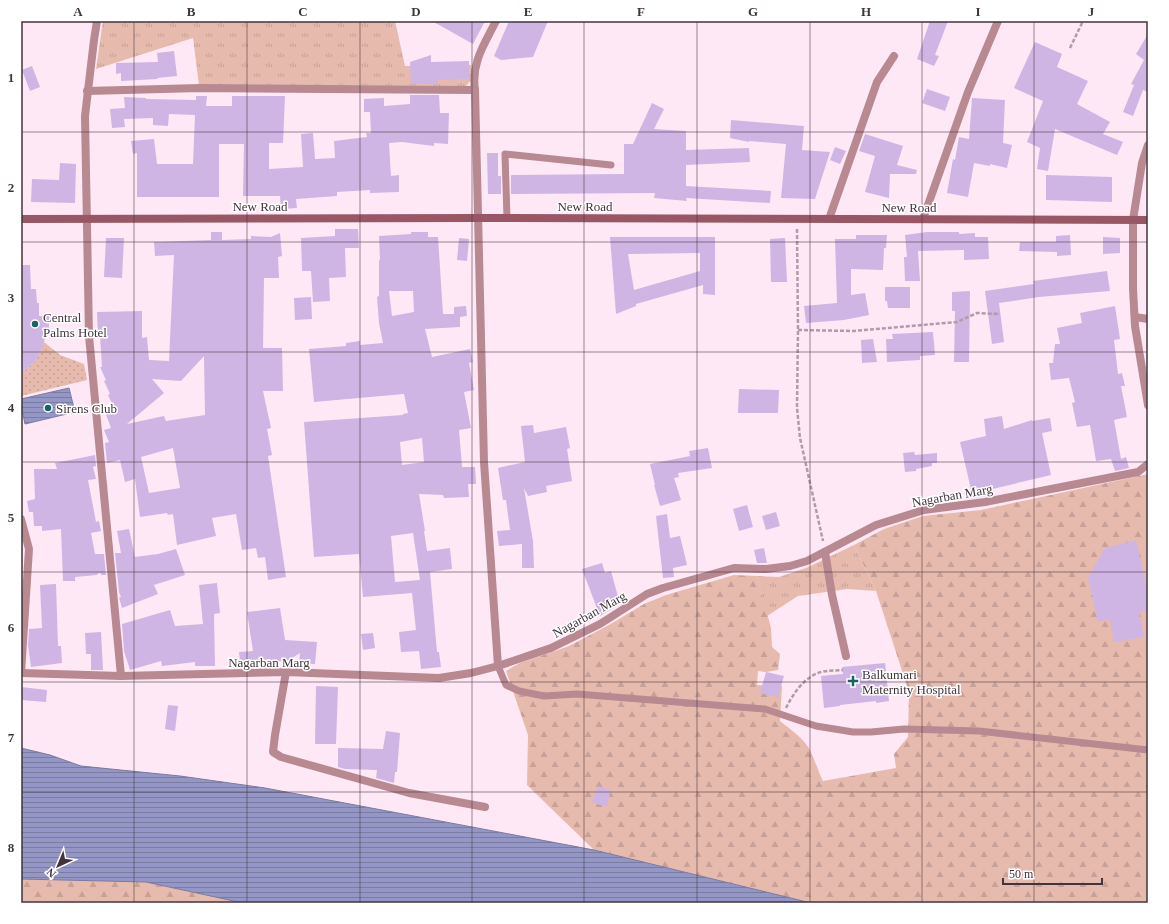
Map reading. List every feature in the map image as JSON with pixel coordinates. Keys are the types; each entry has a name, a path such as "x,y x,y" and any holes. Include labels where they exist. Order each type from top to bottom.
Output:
{"street":[{"path":"98,21 85,116 90,354 121,676"},
{"path":"496,21 480,54 474,78 479,218 484,462 498,666"},
{"path":"923,219 968,92 998,21"},
{"path":"830,219 877,82 894,56"},
{"path":"88,91 200,88 475,90"},
{"path":"1148,145 1142,163 1133,220 1133,289 1135,318 1148,405"},
{"name":"New Road","path":"21,219 507,218 1148,220"},
{"path":"1135,318 1148,319"},
{"name":"Nagarban Marg","path":"21,673 121,676 286,672 439,678 498,666 551,648 600,624 647,594 663,588 734,568 766,569 790,566 807,561 876,525 924,510 985,502 1138,472 1148,464"},
{"path":"21,519 29,549 21,673"},
{"path":"825,552 832,595 846,656"},
{"path":"286,672 273,752 281,757 410,793 485,807"}],"lane":[{"path":"507,218 505,154 611,165"},
{"path":"498,666 506,685 519,691 544,696 577,694 765,709 816,726 853,732 904,729 979,731 1148,750"}],"path":[{"path":"1070,48 1083,21"},
{"path":"797,219 797,408 800,438 825,552"},
{"path":"798,330 860,330 957,322 977,313 1000,314"},
{"path":"782,715 792,696 810,677 818,673 843,670"}],"green space":[{"path":"103,21 395,21 405,66 471,65 471,80 466,86 199,85 193,38 96,69"},
{"path":"44,342 60,355 84,364 87,380 21,396 21,374 36,360"},
{"path":"1148,474 1148,903 811,903 594,850 527,785 528,735 506,671 520,663 569,646 609,625 644,604 666,595 734,575 757,576 771,628 772,647 780,654 778,670 766,672 758,671 757,685 782,686 780,721 797,735 809,748 823,781 896,768 894,754 908,737 909,692 876,591 854,545 884,529 923,516 981,510"},
{"path":"854,545 876,591 847,589 798,596 767,616 757,576 779,577 806,568"},
{"path":"21,879 146,882 243,903 21,903"}],"water":[{"name":"Sirens Club","path":"69,388 75,412 25,424 21,399"},
{"path":"21,748 50,755 81,766 180,776 265,788 594,850 811,903 243,903 146,882 21,879"}],"building":[{"path":"432,21 485,21 473,44"},
{"path":"509,21 548,21 533,57 501,60 494,56"},
{"path":"930,21 948,21 935,55 939,56 934,66 917,59"},
{"path":"1148,34 1148,92 1143,90 1133,116 1123,112 1134,85 1131,84 1144,60 1136,54"},
{"path":"1035,42 1062,54 1057,67 1088,81 1077,104 1110,122 1103,134 1123,142 1117,155 1055,129 1048,171 1037,169 1040,148 1027,142 1043,101 1014,88"},
{"path":"174,51 177,76 157,78 158,79 121,81 121,73 116,74 116,63 158,62 157,53"},
{"path":"431,55 431,62 469,61 469,79 438,80 438,84 411,84 410,62"},
{"path":"32,66 40,87 30,91 22,70"},
{"path":"927,89 950,97 945,111 922,103"},
{"path":"410,95 439,95 440,113 449,113 448,144 434,143 434,146 402,142 389,143 391,176 399,175 399,192 370,193 370,190 337,192 337,196 296,199 297,208 281,209 280,196 243,196 244,144 219,144 219,197 137,197 137,153 133,154 131,141 154,139 157,164 193,164 195,115 169,114 168,126 153,125 153,118 124,119 125,127 112,128 110,109 125,108 124,97 196,100 196,96 207,96 206,106 232,106 232,96 285,96 283,143 269,143 269,169 303,167 301,134 313,133 315,159 335,158 334,141 367,137 366,133 371,133 370,112 364,112 364,99 384,98 384,106 410,104"},
{"path":"972,98 1005,100 1003,143 1012,145 1007,168 990,164 990,166 974,163 968,197 947,193 953,159 955,160 959,137 969,139"},
{"path":"652,103 664,109 654,129 686,131 686,150 749,148 750,162 686,165 686,186 771,191 770,203 686,198 687,201 654,198 655,193 511,194 511,175 624,174 624,144 633,144"},
{"path":"731,120 804,126 802,150 830,152 815,199 781,198 786,144 749,142 730,138"},
{"path":"865,134 903,146 897,165 917,170 916,174 890,174 889,198 865,192 875,156 859,151"},
{"path":"835,147 846,151 840,164 830,160"},
{"path":"487,153 498,153 498,176 501,176 501,194 488,194"},
{"path":"60,163 76,164 75,203 31,202 32,179 59,180"},
{"path":"1046,175 1112,177 1112,202 1046,200"},
{"path":"335,229 358,229 359,248 345,248 346,277 329,278 330,301 313,302 311,271 302,271 301,238 335,236"},
{"path":"211,232 222,232 222,240 251,239 251,236 271,237 280,233 282,256 278,257 279,278 264,278 263,348 282,348 283,391 263,391 271,428 267,429 272,455 268,456 286,577 268,580 265,557 258,558 256,548 242,550 236,514 212,518 216,536 177,545 173,514 168,515 167,513 140,517 135,479 125,482 120,460 107,463 105,443 109,442 104,430 111,428 104,409 113,406 108,395 110,394 104,381 106,380 100,367 102,367 97,312 142,311 142,338 147,337 149,360 169,361 174,255 155,256 154,242 211,240","holes":["204,356 205,415 166,421 164,416 127,424 164,393 152,379 181,381","173,448 180,488 149,493 141,457"]},
{"path":"411,232 428,232 428,237 438,237 443,314 454,314 454,307 466,306 467,316 460,317 460,327 425,329 432,357 470,349 473,362 469,363 474,390 464,392 471,428 459,430 462,467 475,467 476,484 468,484 469,497 444,498 443,495 419,494 427,551 450,548 452,569 430,572 437,652 439,652 441,667 421,669 419,651 401,652 399,632 416,630 412,593 363,597 359,554 314,557 304,422 403,415 408,413 404,394 314,402 309,349 346,346 346,343 360,341 360,345 383,343 379,323 377,297 379,296 379,236 411,234","holes":["389,291 413,291 414,312 392,316","422,438 424,462 402,465 400,442","413,533 420,580 395,582 391,536"]},
{"path":"927,232 959,232 959,234 975,233 975,237 988,237 989,259 964,260 964,250 918,251 920,281 905,281 904,257 907,257 905,235"},
{"path":"856,235 887,235 886,248 884,248 883,270 851,269 851,295 865,293 869,315 844,320 806,323 804,306 837,303 835,239 856,239"},
{"path":"1070,235 1071,255 1057,256 1057,252 1019,251 1020,242 1056,242 1056,236"},
{"path":"610,237 715,237 715,295 703,294 703,285 636,304 636,306 616,314","holes":["700,253 700,271 634,290 628,254"]},
{"path":"1103,237 1120,238 1120,253 1103,254"},
{"path":"106,238 124,238 122,278 104,277"},
{"path":"459,238 469,239 467,261 457,260"},
{"path":"785,238 787,282 771,282 770,239"},
{"name":"Central Palms Hotel","path":"21,265 30,265 31,289 36,289 37,303 39,303 39,316 49,316 49,332 46,332 44,342 36,360 21,374"},
{"path":"1107,271 1110,291 1039,297 999,303 1004,342 992,344 985,291 1034,284 1033,281"},
{"path":"885,287 910,287 910,308 888,308 887,301 885,301"},
{"path":"970,291 969,362 954,362 955,311 952,311 952,292"},
{"path":"311,297 312,319 295,320 294,298"},
{"path":"1115,306 1120,339 1114,340 1118,374 1122,373 1125,386 1121,386 1127,417 1114,420 1121,459 1126,457 1129,468 1115,471 1111,459 1096,461 1090,425 1077,427 1072,403 1075,402 1069,378 1051,380 1049,363 1053,363 1055,344 1060,344 1057,328 1082,323 1080,313"},
{"path":"933,332 935,355 920,356 920,360 887,362 886,339 893,339 892,334"},
{"path":"873,339 877,362 862,363 861,340"},
{"path":"739,389 779,390 778,413 738,413"},
{"path":"1002,416 1004,429 1032,420 1050,418 1052,431 1042,433 1051,475 984,491 985,496 973,498 960,442 986,436 984,419"},
{"path":"533,425 534,433 566,427 570,448 567,449 572,481 546,486 547,492 528,496 524,488 533,541 534,568 522,568 522,544 499,546 497,531 510,530 506,500 503,500 498,468 525,462 521,426"},
{"path":"708,448 712,468 678,473 679,477 674,478 681,500 660,506 650,464 690,456 689,451"},
{"path":"914,452 915,455 937,453 937,463 932,463 932,466 916,469 916,471 905,472 903,453"},
{"path":"95,455 96,466 93,467 96,479 88,480 96,522 99,521 101,531 91,533 95,554 104,554 106,575 101,575 101,573 97,575 75,577 75,581 63,581 61,529 42,531 42,526 34,526 33,512 29,512 27,501 35,499 34,469 57,469 55,463"},
{"path":"747,505 753,527 739,531 733,509"},
{"path":"776,512 780,526 766,530 762,516"},
{"path":"667,514 670,538 680,536 687,565 673,568 674,577 663,578 656,516"},
{"path":"129,529 135,557 158,554 176,549 185,575 154,585 158,594 122,608 119,598 121,597 119,592 115,553 121,553 117,531"},
{"path":"1136,540 1148,592 1148,610 1139,612 1144,637 1114,642 1110,619 1098,622 1088,578 1105,548"},
{"path":"764,548 767,563 757,563 754,550"},
{"path":"602,563 605,573 611,571 620,604 600,616 582,569"},
{"path":"217,583 220,613 214,614 215,666 195,666 195,662 162,666 161,661 130,670 124,651 122,624 170,610 175,626 203,624 199,585"},
{"path":"56,584 58,646 61,646 62,663 31,667 28,645 29,629 42,628 40,585"},
{"path":"280,608 285,640 317,642 315,664 299,663 300,653 289,660 271,662 270,659 240,663 239,652 253,651 247,612"},
{"path":"101,632 103,670 91,670 91,654 86,654 85,633"},
{"path":"373,633 375,648 363,650 361,634"},
{"path":"885,663 889,701 876,703 876,701 824,708 821,676 843,674 842,667"},
{"path":"766,672 784,676 778,697 760,693"},
{"path":"316,686 338,687 336,744 315,744"},
{"path":"21,687 47,690 46,702 21,700"},
{"path":"168,705 178,706 175,731 165,729"},
{"path":"386,731 400,733 397,772 395,772 394,783 376,778 377,770 345,769 338,767 338,748 383,749"},
{"path":"598,786 611,791 606,807 592,802"}],"place":[{"name":"Central Palms Hotel","path":"35,324"},
{"name":"Sirens Club","path":"48,408"},
{"name":"Balkumari Maternity Hospital","path":"853,681"}]}
